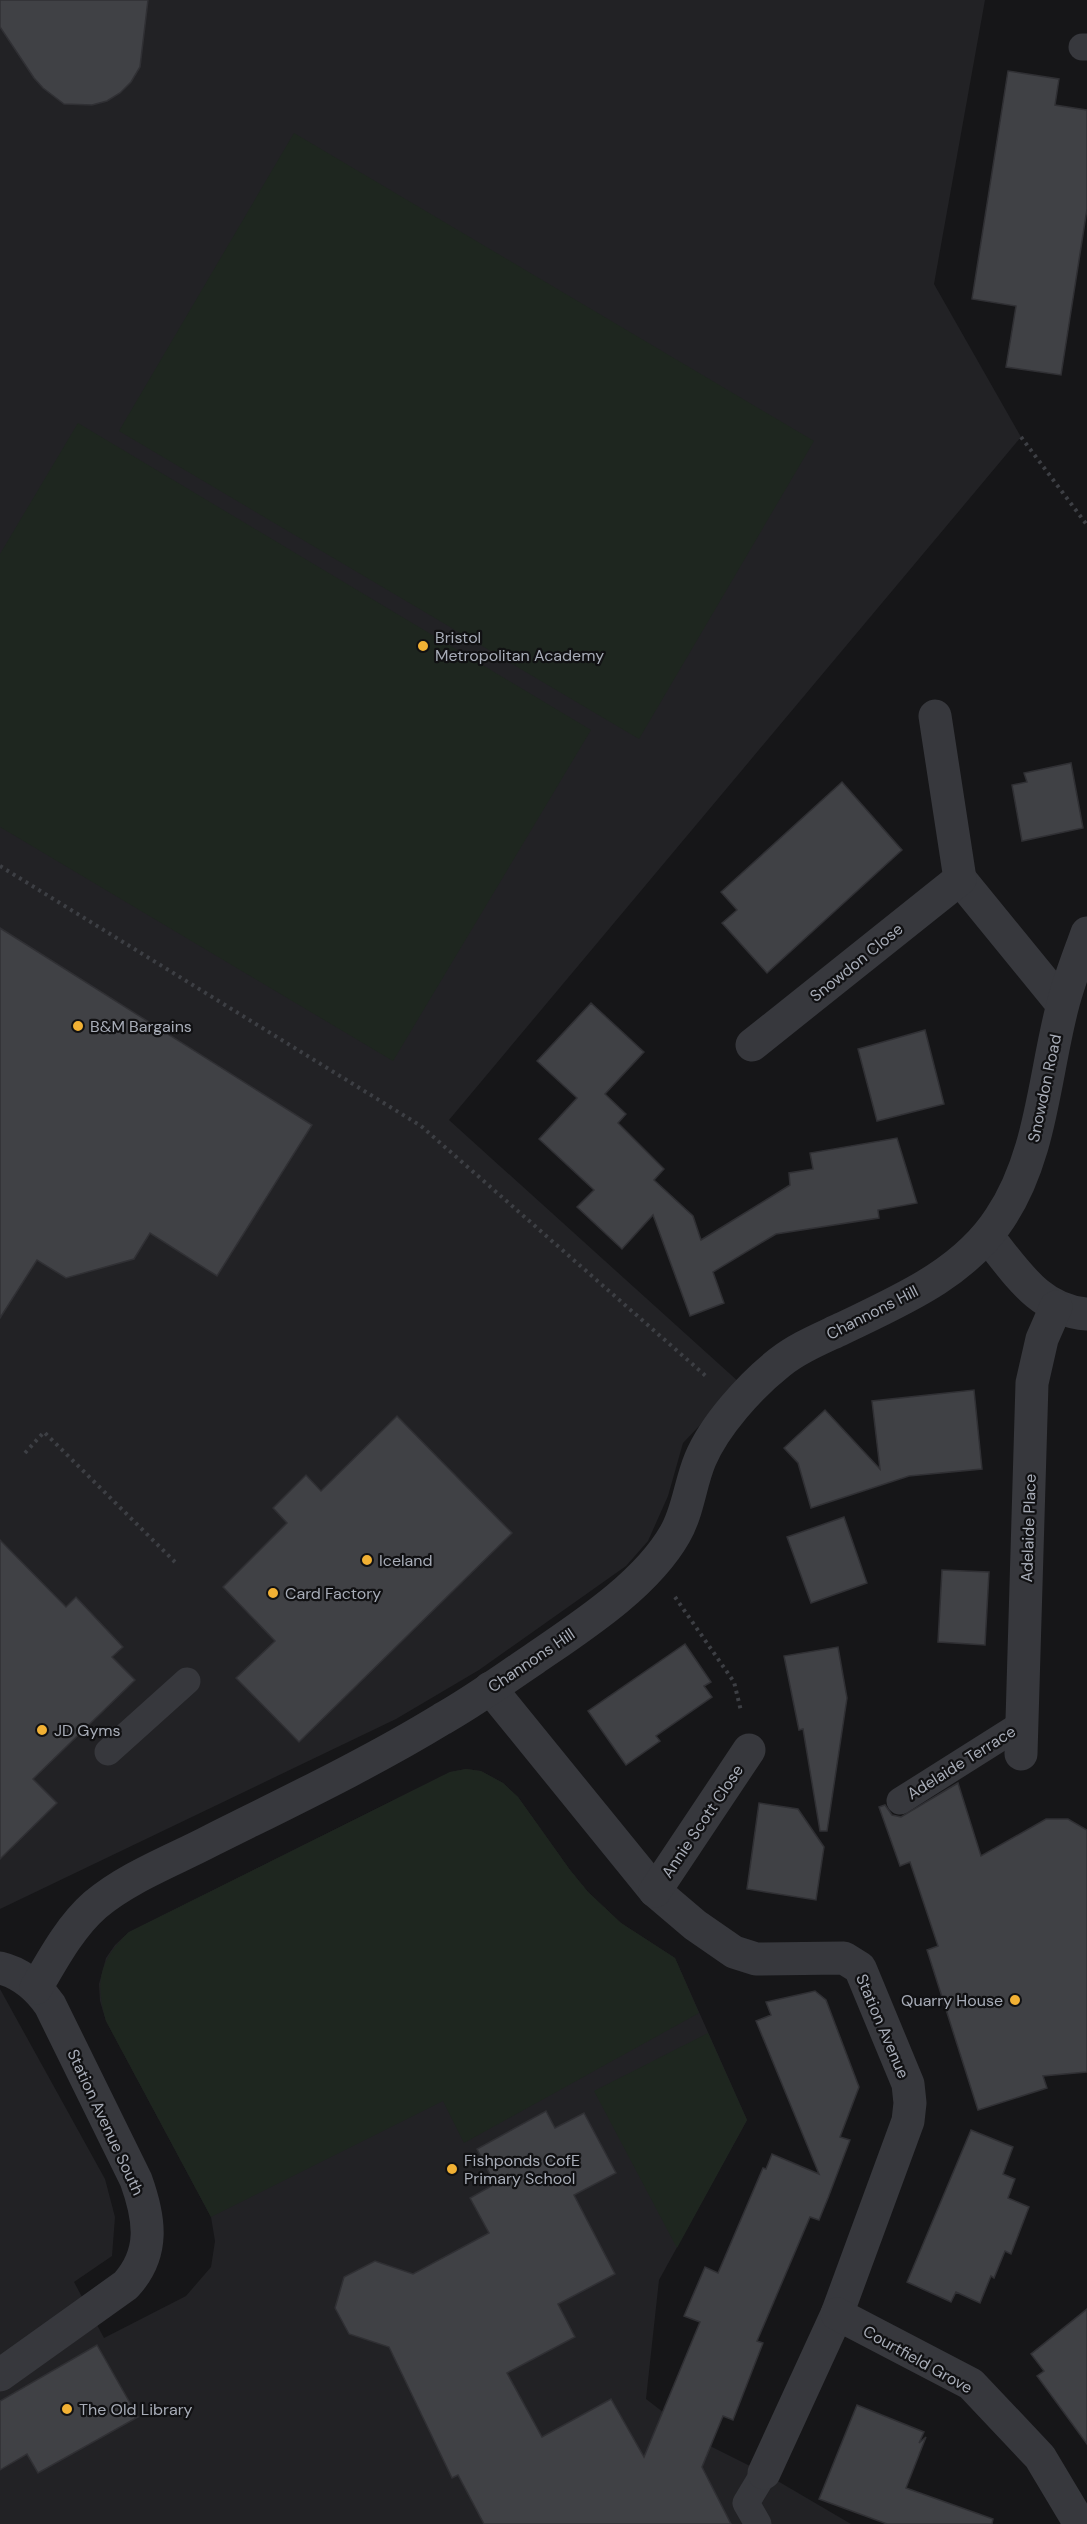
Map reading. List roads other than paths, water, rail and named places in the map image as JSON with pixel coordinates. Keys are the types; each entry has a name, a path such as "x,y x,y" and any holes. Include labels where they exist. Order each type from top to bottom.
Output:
{"street":[{"path":"935,716 960,879 1062,1004"},
{"name":"Snowdon Close","path":"752,1045 960,879"},
{"name":"Snowdon Road","path":"988,1237 1004,1214 1024,1171 1033,1141 1062,1004 1087,933"},
{"path":"988,1237 1040,1298 1056,1307 1074,1313 1087,1314"},
{"name":"Channons Hill","path":"36,1988 66,1940 88,1912 121,1887 288,1803 441,1720 572,1632 652,1564 676,1533 702,1455 712,1438 750,1390 779,1363 804,1346 904,1299 951,1270 988,1237"},
{"name":"Adelaide Place","path":"1021,1739 1032,1383 1042,1339 1056,1307"},
{"name":"Station Avenue","path":"490,1688 655,1891 695,1925 734,1952 756,1959 844,1958 860,1968 908,2085 910,2103 908,2121 837,2314 764,2473"},
{"name":"Annie Scott Close","path":"655,1891 749,1750"},
{"path":"0,1968 14,1973 36,1988"},
{"name":"Station Avenue South","path":"0,2376 126,2285 140,2268 147,2244 144,2204 136,2181 50,2005 36,1988"},
{"name":"Courtfield Grove","path":"837,2314 970,2384 1040,2457 1080,2524"}],"lane":[{"path":"108,1752 187,1681"},
{"name":"Adelaide Terrace","path":"900,1801 1021,1739"},
{"path":"758,2524 746,2503 764,2473"}],"place":[{"name":"Bristol Metropolitan Academy","path":"423,646"},
{"name":"B&M Bargains","path":"78,1026"},
{"name":"Iceland","path":"367,1560"},
{"name":"Card Factory","path":"273,1593"},
{"name":"JD Gyms","path":"42,1730"},
{"name":"Quarry House","path":"1015,2000"},
{"name":"Fishponds CofE Primary School","path":"452,2169"},
{"name":"The Old Library","path":"67,2409"}]}
